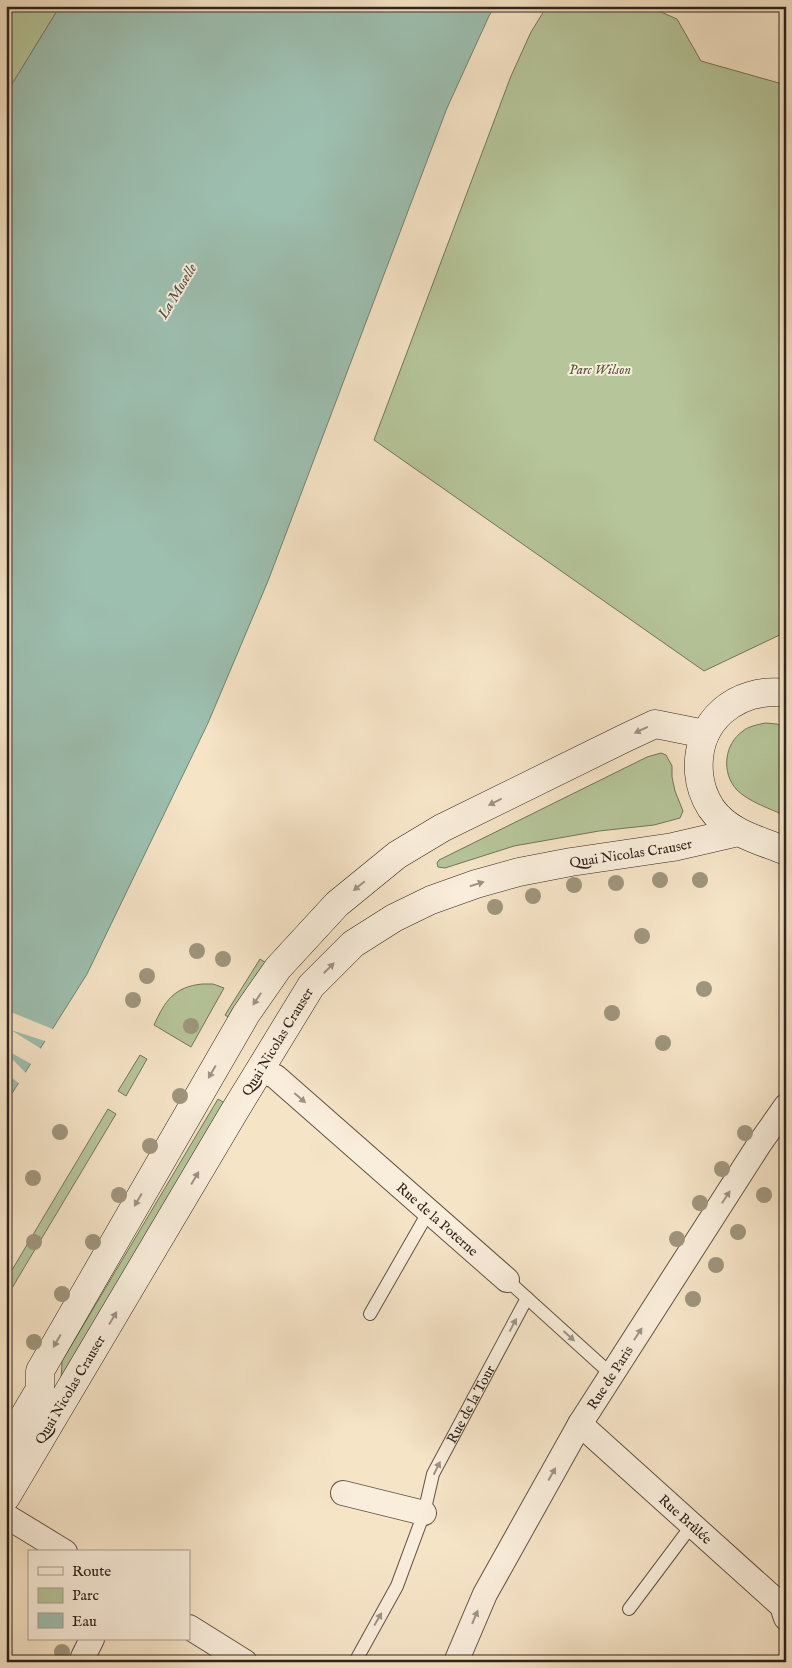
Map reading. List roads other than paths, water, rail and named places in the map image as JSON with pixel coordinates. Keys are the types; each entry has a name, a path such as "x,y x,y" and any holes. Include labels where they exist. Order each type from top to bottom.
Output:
{"main road":[{"path":"782,686 747,696 728,706 712,722 705,734 700,746 698,760 700,784 705,798 725,823 738,832 786,851"},
{"name":"Quai Nicolas Crauser","path":"6,1447 40,1389 40,1371 243,1019 278,968 337,904 396,855 442,828 655,724 705,734"},
{"name":"Quai Nicolas Crauser","path":"6,1497 312,986 353,944 394,918 430,900 476,884 520,872 571,862 673,847 738,832"}],"street":[{"name":"Rue de la Poterne","path":"261,1069 276,1077 507,1280"},
{"name":"Rue de Paris","path":"456,1662 485,1594 580,1424 755,1151 786,1106"},
{"name":"Rue Brûlée","path":"580,1424 782,1606 786,1618"},
{"path":"343,1493 424,1514"},
{"path":"6,1516 62,1550"},
{"path":"190,1628 245,1662"},
{"path":"85,1662 82,1657 91,1640"}],"lane":[{"path":"370,1314 429,1211"},
{"name":"Rue de la Poterne","path":"507,1280 612,1375"},
{"name":"Rue de la Tour","path":"355,1662 397,1586 424,1514 434,1474 527,1298"},
{"path":"629,1609 692,1525"}],"water":[{"name":"La Moselle","path":"60,6 495,6 447,108 268,581 208,723 87,974 6,1103 6,94"}],"park label":[{"name":"Parc Wilson","path":"600,369"}]}
